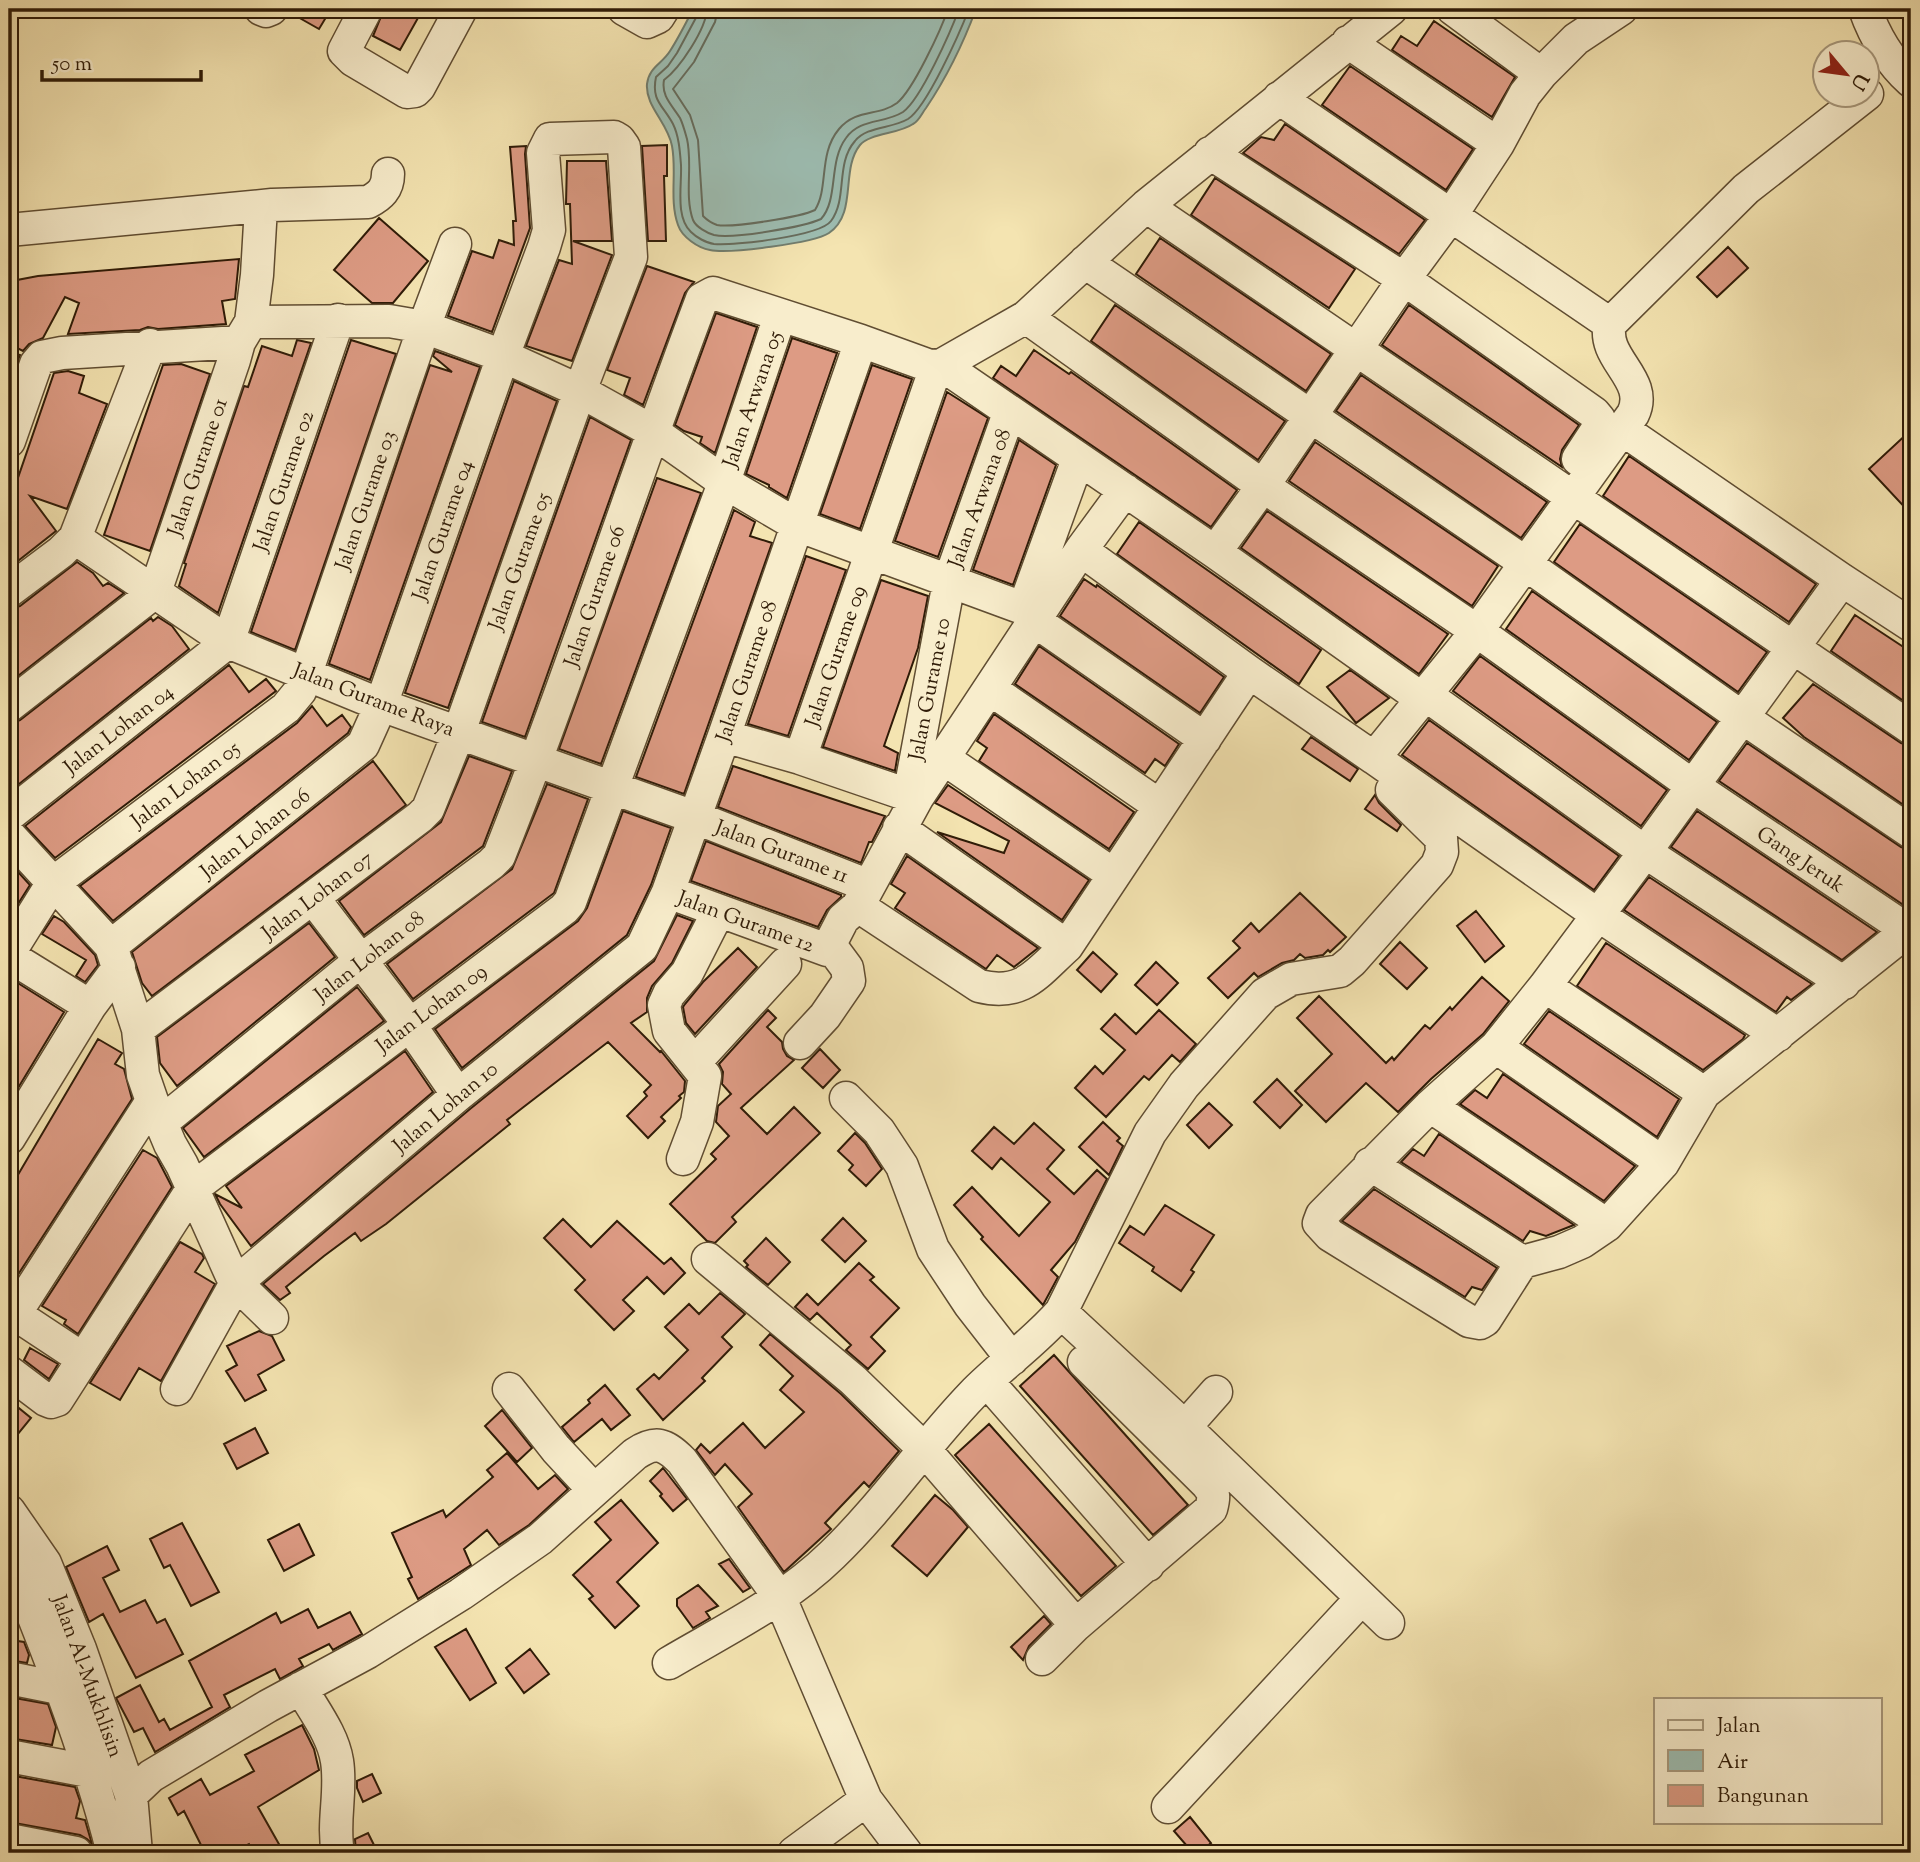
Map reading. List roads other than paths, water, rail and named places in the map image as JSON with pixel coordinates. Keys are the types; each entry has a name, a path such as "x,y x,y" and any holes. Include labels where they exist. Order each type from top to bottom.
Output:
{"street":[{"path":"261,9 271,9"},
{"path":"366,9 344,51 353,60 407,92 415,91 419,87 461,9"},
{"path":"624,9 648,22 658,17 663,9"},
{"path":"939,366 1026,317 1146,206 1391,9"},
{"path":"1453,9 1541,74"},
{"path":"1215,552 1452,214 1498,144 1525,94 1576,39 1621,9"},
{"path":"1865,9 1873,30 1905,75 1882,86"},
{"path":"1348,42 1498,144"},
{"path":"1279,98 1610,324"},
{"path":"1375,759 1419,693 1566,495 1633,414 1638,398 1636,388 1610,344 1610,324 1746,190 1849,108"},
{"name":"Jalan Gurame 04","path":"382,705 549,230 543,153 546,145 550,139 614,137 619,139 624,147 631,257 580,391"},
{"path":"1210,153 1404,279 1597,416 1599,427 1566,495"},
{"path":"9,230 261,207 368,202 378,197 384,189 388,174"},
{"path":"1146,206 1911,728"},
{"name":"Jalan Gurame 01","path":"155,592 245,332 257,275 261,207"},
{"name":"Jalan Gurame 03","path":"306,674 424,327 455,244"},
{"path":"1085,262 1311,415 1743,718 1911,832"},
{"name":"Jalan Gurame 06","path":"537,761 652,431 702,299 713,293 939,366 1125,490 1645,852 1844,983"},
{"name":"Jalan Arwana 05","path":"612,787 724,482 780,316"},
{"name":"Gang Jeruk","path":"1026,317 1263,486 1470,626 1693,786 1910,930"},
{"path":"9,440 36,365 42,357 62,352 150,345 338,320 389,321 424,327 503,356 580,391 652,431 724,482 797,525 1033,614 1205,739"},
{"name":"Jalan Gurame 02","path":"228,642 338,320"},
{"name":"Jalan Gurame 08","path":"694,817 861,341"},
{"path":"9,591 61,552 75,538 150,345"},
{"name":"Jalan Gurame 09","path":"800,758 939,366"},
{"name":"Jalan Gurame 05","path":"459,732 580,391"},
{"name":"Jalan Arwana 08","path":"949,582 1009,413"},
{"path":"1622,429 1911,625"},
{"path":"1033,614 1078,459"},
{"path":"800,1043 825,1016 849,981 847,968 827,948 843,919 864,896 913,797 989,689 1033,614 1125,490"},
{"name":"Jalan Gurame Raya","path":"75,538 228,642 382,705 694,817"},
{"path":"1082,551 1249,672 1598,915 1777,1035"},
{"path":"1842,580 1645,852 1496,1047 1370,1164 1320,1218 1320,1226 1330,1235 1474,1323 1480,1323 1485,1320 1522,1262 1559,1252 1582,1242 1607,1225 1663,1163 1704,1093 1910,930"},
{"name":"Jalan Gurame 10","path":"913,797 949,582"},
{"path":"9,706 155,592"},
{"name":"Jalan Lohan 04","path":"9,815 228,642"},
{"name":"Jalan Gurame 11","path":"694,817 864,896 979,986 993,989 1013,988 1030,979 1067,946 1249,672"},
{"name":"Jalan Lohan 05","path":"52,884 286,708 300,691 306,674"},
{"path":"989,689 1160,806"},
{"name":"Jalan Lohan 06","path":"9,1138 90,1006 115,956 353,755 363,745 382,705"},
{"name":"Jalan Lohan 07","path":"138,1029 420,817 429,808 459,732"},
{"path":"724,736 800,758 913,797"},
{"path":"943,758 1114,875"},
{"path":"669,1663 780,1598 831,1556 894,1489 924,1449 987,1381 1055,1319 1135,1162 1163,1114 1184,1085 1265,994 1291,979 1340,971 1352,961 1437,865 1442,852 1440,838 1390,788 1375,759"},
{"name":"Jalan Lohan 08","path":"12,1318 157,1111 495,861 537,761"},
{"name":"Jalan Lohan 09","path":"193,1188 564,909 570,902 612,787"},
{"name":"Jalan Lohan 10","path":"177,1389 236,1283 458,1095 639,951 668,892 694,817"},
{"path":"899,828 1067,946"},
{"path":"9,835 115,956 138,1029 143,1075 170,1144 236,1283 272,1318"},
{"path":"52,884 9,954 90,1006"},
{"name":"Jalan Gurame 12","path":"668,892 718,912 827,948"},
{"path":"313,898 409,1024 458,1095"},
{"path":"683,1158 694,1133 705,1088 705,1076 668,1031 664,1006 669,994 687,973 718,912"},
{"path":"695,1062 785,964"},
{"path":"1545,986 1704,1093"},
{"path":"1496,1047 1663,1163"},
{"path":"846,1098 879,1131 902,1166 933,1249 970,1305 1012,1359"},
{"path":"1430,1106 1607,1225"},
{"path":"1370,1164 1522,1262"},
{"path":"9,1372 51,1402 57,1400 193,1188"},
{"path":"708,1259 853,1380 924,1449 1076,1625"},
{"path":"12,1318 83,1359"},
{"path":"1055,1319 1185,1427 1388,1623"},
{"path":"1042,1658 1076,1625 1211,1509 1214,1499 1213,1490 1055,1319"},
{"path":"987,1381 1148,1565"},
{"path":"509,1389 556,1449 594,1490"},
{"path":"1185,1427 1216,1392"},
{"path":"131,1795 151,1776 368,1652 461,1594 540,1539 647,1446 657,1445 666,1448 682,1461 780,1598 866,1800 906,1853"},
{"name":"Jalan Al-Mukhlisin","path":"9,1511 45,1563 80,1649 131,1795 136,1853"},
{"path":"9,1559 17,1593 64,1689 88,1771 104,1814 113,1853"},
{"path":"1168,1807 1362,1598"},
{"path":"9,1678 64,1689"},
{"path":"301,1688 326,1731 337,1758 338,1789 334,1817 338,1853"},
{"path":"9,1756 88,1771"},
{"path":"794,1853 866,1800"},
{"path":"9,1840 76,1853"}],"water":[{"path":"693,9 976,9 948,72 917,121 907,127 871,138 860,145 854,155 846,203 838,225 820,237 790,244 720,251 705,249 696,244 683,234 678,225 674,206 672,146 647,92 650,74 670,51"}]}
